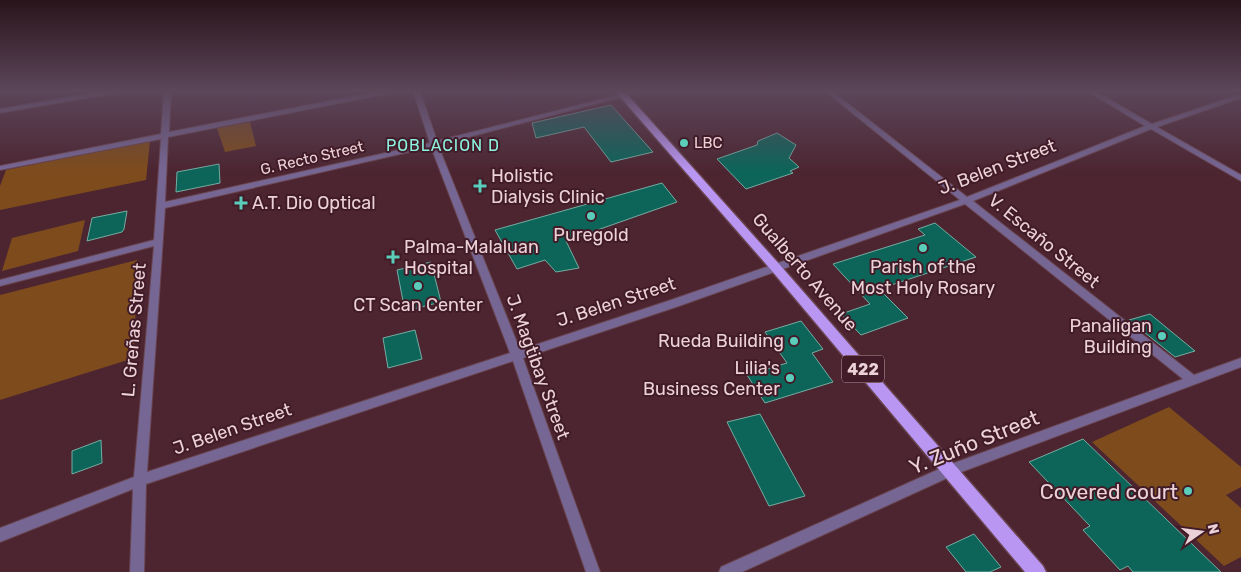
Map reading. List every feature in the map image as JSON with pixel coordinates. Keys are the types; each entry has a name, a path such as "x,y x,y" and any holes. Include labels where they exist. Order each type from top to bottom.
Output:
{"main road":[{"name":"Gualberto Avenue","path":"643,118 776,268 1037,572"}],"street":[{"name":"L. Greñas Street","path":"137,572 140,480 159,242 166,118"},
{"path":"0,168 254,118"},
{"name":"J. Magtibay Street","path":"425,118 516,354 593,572"},
{"name":"G. Recto Street","path":"161,206 434,144 530,118"},
{"name":"V. Escaño Street","path":"862,118 1192,380"},
{"path":"1137,118 1241,178"},
{"name":"J. Belen Street","path":"0,535 140,480 516,354 675,303 968,200 1177,118"},
{"path":"0,283 159,242"},
{"name":"Y. Zuño Street","path":"726,572 951,470 1241,362"}],"shaded area":[{"path":"250,122 256,146 225,152 217,128"},
{"path":"150,141 146,180 0,210 0,186 6,170"},
{"path":"85,220 78,251 2,271 12,238"},
{"path":"137,260 134,358 0,400 0,295"},
{"name":"Covered court","path":"1169,407 1241,467 1241,487 1226,495 1241,508 1241,557 1224,566 1092,442"}],"building":[{"path":"555,118 622,118 653,152 611,162 584,127 536,138 532,123"},
{"path":"777,133 796,145 789,158 799,167 790,171 793,173 746,189 717,159 757,145 758,141"},
{"path":"219,164 220,183 176,192 177,172"},
{"name":"Puregold","path":"662,183 677,202 566,241 579,268 556,272 545,260 517,269 495,230"},
{"path":"127,211 122,232 87,241 92,218"},
{"name":"Parish of the Most Holy Rosary","path":"935,223 976,257 879,289 908,318 861,335 841,314 870,304 833,264 925,235 918,229"},
{"name":"CT Scan Center","path":"431,262 441,302 405,311 397,270"},
{"name":"Panaligan Building","path":"1150,314 1195,351 1175,357 1129,320"},
{"name":"Lilia's Business Center","path":"801,321 823,349 812,353 833,382 765,403 747,375 787,363 765,332"},
{"path":"415,330 422,359 388,368 383,338"},
{"path":"760,414 805,496 769,506 727,422"},
{"path":"1083,439 1221,572 1133,572 1128,566 1120,570 1083,530 1090,526 1029,462"},
{"path":"101,440 102,463 72,474 72,451"},
{"path":"974,534 1001,567 990,572 966,572 946,547"}],"place":[{"name":"LBC","path":"684,143"},
{"name":"Holistic Dialysis Clinic","path":"480,186"},
{"name":"A.T. Dio Optical","path":"241,203"},
{"name":"Puregold","path":"591,216"},
{"name":"Parish of the Most Holy Rosary","path":"923,248"},
{"name":"Palma-Malaluan Hospital","path":"393,257"},
{"name":"CT Scan Center","path":"418,286"},
{"name":"Panaligan Building","path":"1162,336"},
{"name":"Rueda Building","path":"794,341"},
{"name":"Lilia's Business Center","path":"790,378"},
{"name":"Covered court","path":"1188,491"}],"district":[{"name":"POBLACION D","path":"443,145"}]}
